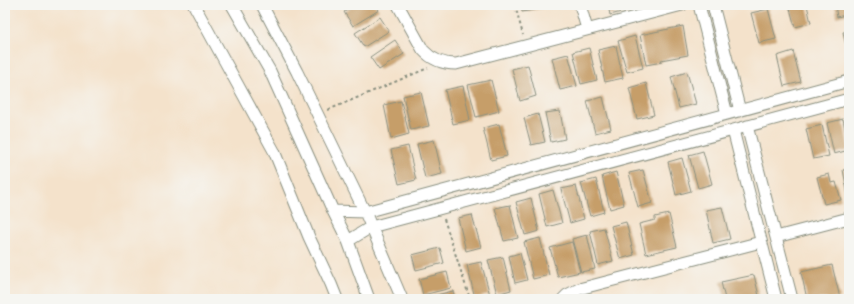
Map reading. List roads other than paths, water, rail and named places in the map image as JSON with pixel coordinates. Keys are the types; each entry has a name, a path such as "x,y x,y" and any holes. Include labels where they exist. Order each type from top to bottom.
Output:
{"street":[{"path":"194,5 274,151 309,237 337,299"},
{"path":"232,5 270,71 348,241 369,299"},
{"path":"262,5 318,114 365,212 402,299"},
{"path":"398,5 423,50 428,56 442,63 449,64 456,64 682,5"},
{"path":"580,5 587,30"},
{"path":"699,5 726,114"},
{"path":"713,5 740,111"},
{"path":"333,211 365,212 849,81"},
{"path":"348,241 371,226 849,99"},
{"path":"747,126 792,299"},
{"path":"732,130 776,299"},
{"path":"776,238 849,218"},
{"path":"563,299 567,295 579,289 761,242"}]}
